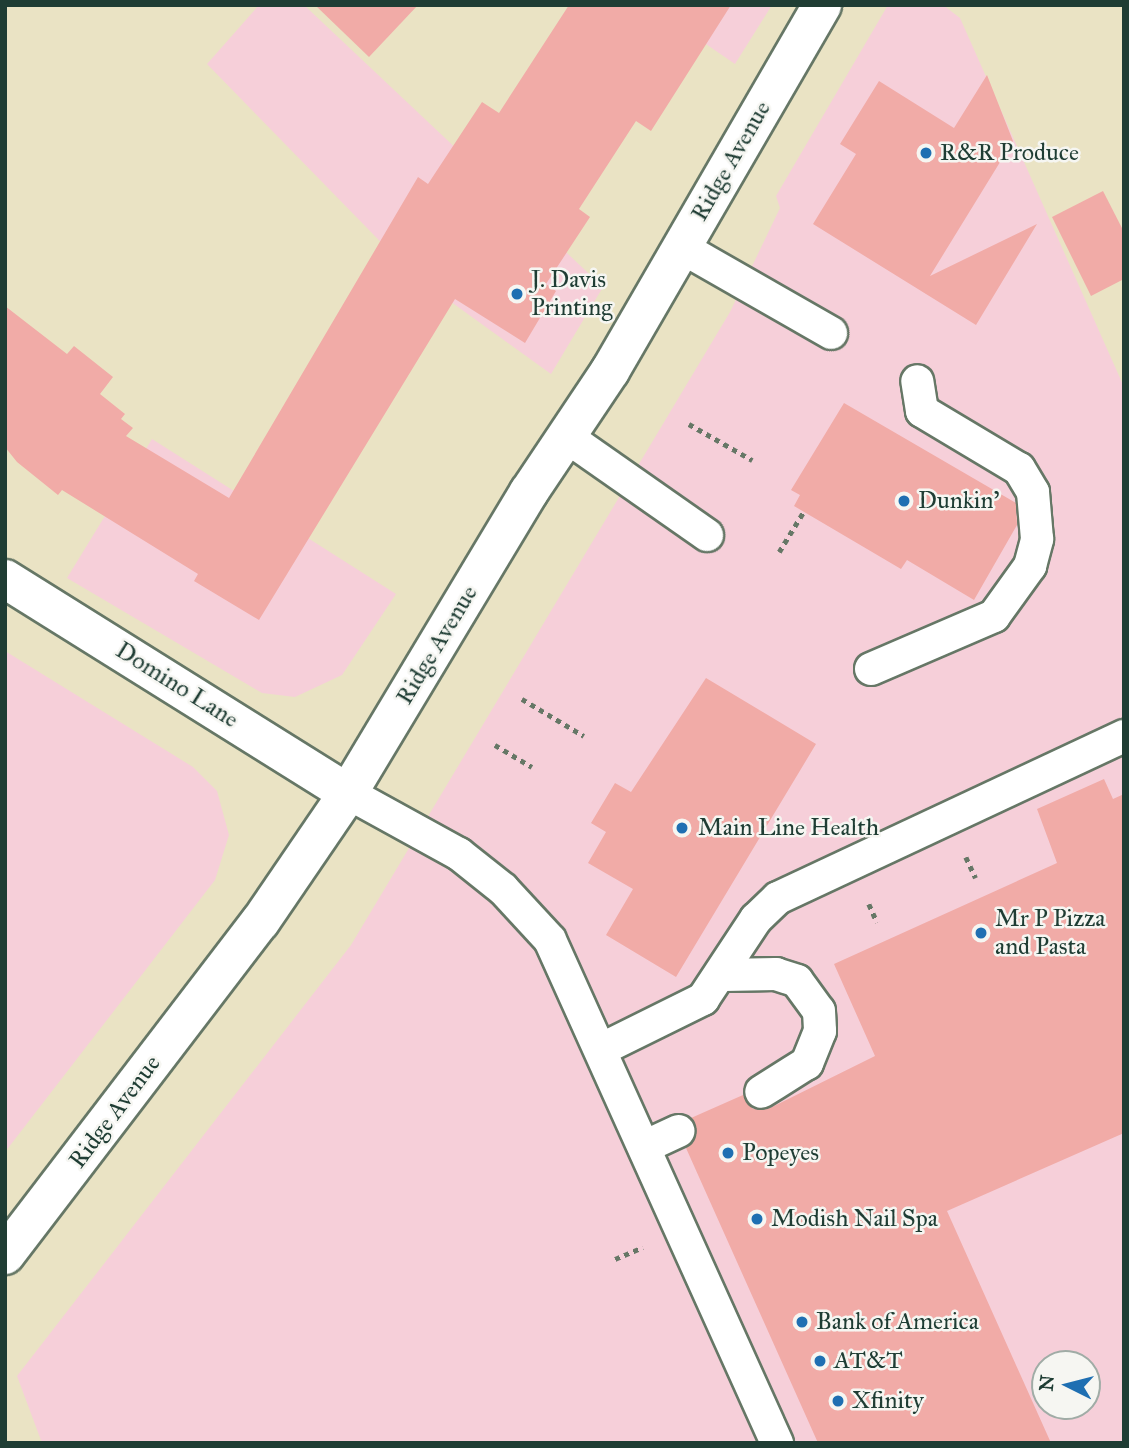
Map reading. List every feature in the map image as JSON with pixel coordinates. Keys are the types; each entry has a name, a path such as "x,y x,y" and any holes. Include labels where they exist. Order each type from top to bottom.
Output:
{"main road":[{"name":"Ridge Avenue","path":"5,1255 260,922 348,793 567,437 822,5"},
{"name":"Domino Lane","path":"5,579 348,793"}],"lane":[{"path":"681,247 831,333"},
{"path":"871,669 994,615 1030,566 1037,539 1033,492 1019,469 922,411 917,381"},
{"path":"567,437 707,535"},
{"path":"602,1049 676,1017 724,975 756,919 778,898 1124,736"},
{"path":"348,793 459,854 530,914 568,970 777,1443"},
{"path":"724,975 766,973 797,981 819,1011 820,1031 807,1063 761,1092"},
{"path":"644,1147 678,1131"}],"path":[{"path":"689,424 752,460"},
{"path":"779,552 804,511"},
{"path":"522,699 584,736"},
{"path":"495,745 532,767"},
{"path":"615,1259 655,1241"}],"shaded area":[{"path":"259,5 304,5 603,287 551,374 411,273 207,64"},
{"path":"649,5 772,5 735,64"},
{"path":"888,5 943,5 960,18 1124,387 1124,1443 42,1443 17,1376 351,945 730,312 780,208 776,196"},
{"path":"152,439 396,594 342,675 295,697 262,693 67,578"},
{"path":"5,651 193,767 217,791 229,835 215,880 5,1152"}],"building":[{"path":"315,5 418,5 369,57"},
{"path":"569,5 731,5 651,131 636,121 579,209 590,217 546,284 556,291 525,343 455,299 259,620 194,581 198,574 62,490 58,495 17,462 5,447 5,306 67,354 74,346 113,377 100,394 125,414 121,419 133,428 126,436 229,498 418,177 428,184 482,102 499,113"},
{"path":"987,75 1013,141 930,276 1037,224 976,325 813,224 856,154 840,144 879,81 954,128"},
{"path":"1103,191 1124,232 1124,279 1091,296 1052,217"},
{"name":"Dunkin'","path":"844,403 1016,503 1017,525 974,600 907,560 901,569 794,506 800,495 791,490"},
{"name":"Main Line Health","path":"706,678 816,744 676,977 606,935 633,889 588,863 606,832 591,823 615,783 631,792"},
{"path":"1104,779 1113,799 1124,794 1124,1133 947,1211 1031,1398 1031,1420 1041,1420 1051,1443 818,1443 686,1148 696,1133 691,1118 743,1095 753,1109 770,1108 875,1056 834,964 1057,863 1037,809"}],"place":[{"name":"R&R Produce","path":"926,153"},
{"name":"J. Davis Printing","path":"517,294"},
{"name":"Dunkin'","path":"904,501"},
{"name":"Main Line Health","path":"682,828"},
{"name":"Mr P Pizza and Pasta","path":"981,933"},
{"name":"Popeyes","path":"728,1153"},
{"name":"Modish Nail Spa","path":"757,1219"},
{"name":"Bank of America","path":"802,1322"},
{"name":"AT&T","path":"820,1361"},
{"name":"Xfinity","path":"838,1401"}]}
